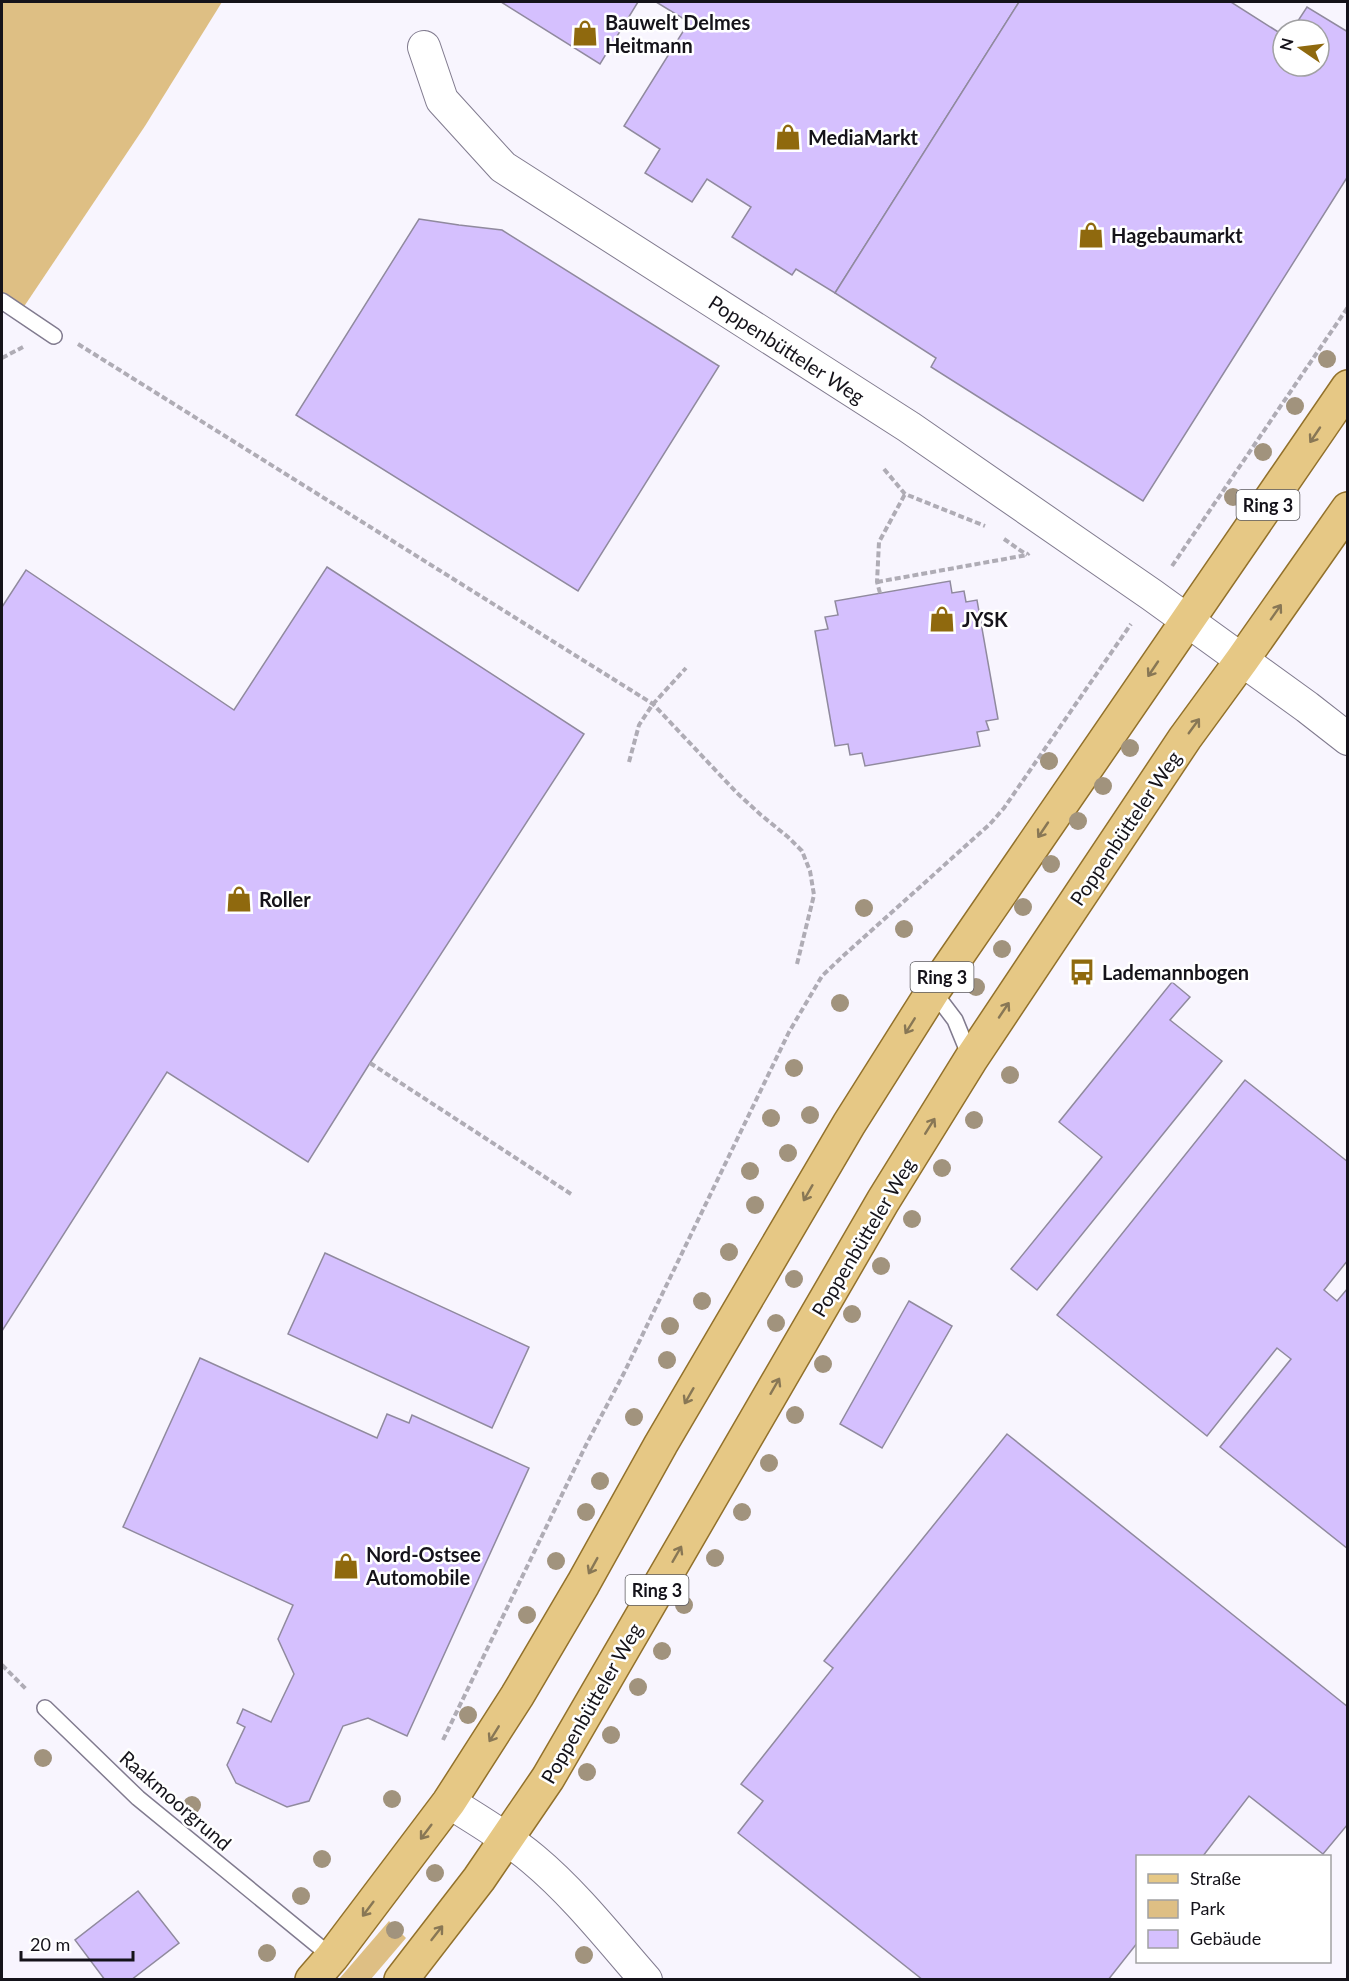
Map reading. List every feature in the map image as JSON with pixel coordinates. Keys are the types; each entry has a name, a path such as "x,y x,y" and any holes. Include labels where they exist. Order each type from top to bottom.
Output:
{"main road":[{"name":"Ring 3","path":"322,1968 448,1802 517,1696 661,1444 843,1134 933,991 1347,387"},
{"name":"Poppenbütteler Weg","path":"401,1980 479,1879 548,1778 883,1201 971,1059 1179,747 1347,509"}],"street":[{"name":"Poppenbütteler Weg","path":"424,47 442,100 503,167 909,427 1051,524 1186,621"},
{"path":"1186,621 1242,660 1347,740"},
{"path":"448,1802 507,1839 534,1860 564,1888 646,1980"}],"lane":[{"path":"2,301 54,336"},
{"path":"933,991 955,1020 971,1059"},
{"name":"Raakmoorgrund","path":"45,1708 138,1798 322,1968"}],"path":[{"path":"446,1732 789,1032 822,976 990,824 1004,808 1347,307"},
{"path":"2,358 24,346 54,336 82,346 653,704 737,793 802,851 810,871 814,895 798,964"},
{"path":"884,469 905,494 984,525 993,531"},
{"path":"880,593 877,582 879,542 905,494"},
{"path":"877,582 1027,555 1051,524"},
{"path":"1001,537 1027,555"},
{"path":"630,762 639,725 653,704 686,668"},
{"path":"370,1063 571,1194"},
{"path":"2,1665 45,1708"}],"green space":[{"path":"2,2 222,2 145,126 15,320 2,309"},
{"path":"389,1921 406,1938 371,1979 339,1979"}],"building":[{"name":"Bauwelt Delmes Heitmann","path":"501,2 638,2 600,64"},
{"name":"MediaMarkt","path":"656,2 1019,2 835,293 796,269 792,275 732,237 751,207 707,179 692,202 645,173 660,149 624,126 689,22"},
{"name":"Hagebaumarkt","path":"1019,2 1231,2 1271,27 1271,78 1331,78 1331,22 1348,32 1348,176 1143,501 931,367 936,358 835,293"},
{"name":"Hagebaumarkt","path":"1307,7 1325,18 1300,18"},
{"path":"419,219 502,230 719,366 578,591 296,415"},
{"name":"Roller","path":"327,567 584,734 308,1162 167,1072 2,1331 2,607 26,570 234,710"},
{"path":"950,581 952,593 964,591 966,602 977,600 998,719 986,721 989,730 977,732 980,746 865,766 862,753 850,755 848,744 835,746 815,631 828,629 825,617 838,615 835,601"},
{"path":"1172,982 1190,997 1170,1020 1222,1061 1037,1290 1011,1269 1102,1157 1059,1122"},
{"path":"1245,1080 1348,1162 1348,1260 1324,1290 1337,1301 1348,1288 1348,1549 1220,1447 1291,1359 1277,1348 1207,1436 1057,1315"},
{"path":"325,1253 529,1347 492,1428 288,1334"},
{"path":"909,1301 952,1326 882,1448 840,1424"},
{"name":"Nord-Ostsee Automobile","path":"200,1358 377,1438 387,1414 409,1423 412,1415 529,1468 407,1736 368,1718 343,1726 309,1801 287,1807 236,1783 227,1765 245,1727 237,1723 243,1709 271,1722 294,1674 278,1639 293,1605 123,1527"},
{"path":"1007,1434 1348,1707 1348,1824 1323,1854 1249,1796 1204,1855 1136,1855 1136,1945 1108,1980 923,1980 738,1833 763,1801 741,1784 833,1668 824,1661"},
{"path":"138,1891 179,1943 131,1980 105,1980 75,1940"}],"place":[{"name":"Bauwelt Delmes Heitmann","path":"585,33"},
{"name":"MediaMarkt","path":"788,137"},
{"name":"Hagebaumarkt","path":"1091,235"},
{"name":"JYSK","path":"942,619"},
{"name":"Roller","path":"239,899"},
{"name":"Lademannbogen","path":"1082,972"},
{"name":"Nord-Ostsee Automobile","path":"346,1566"}]}
